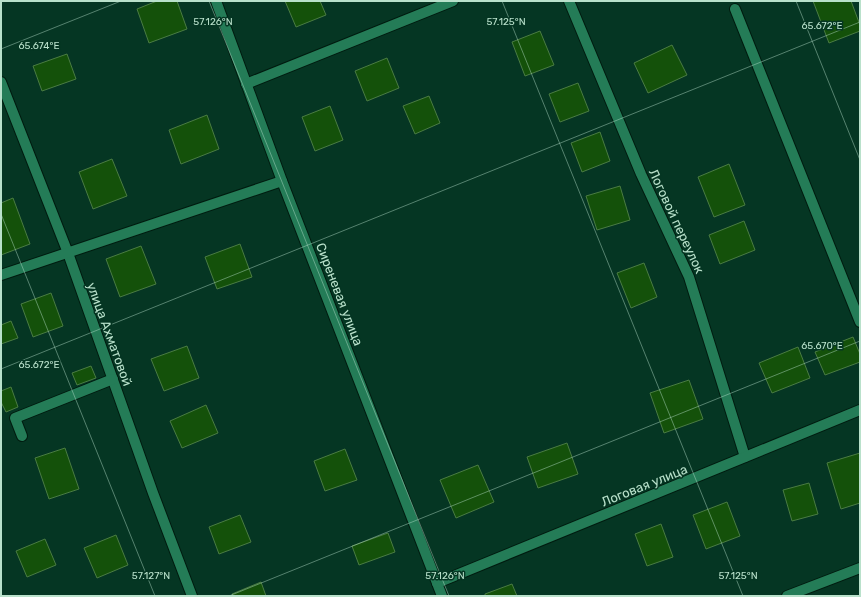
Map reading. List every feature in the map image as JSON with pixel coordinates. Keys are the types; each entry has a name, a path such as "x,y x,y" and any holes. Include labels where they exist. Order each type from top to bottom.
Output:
{"street":[{"name":"Сиреневая улица","path":"216,1 282,181 442,596"},
{"path":"246,84 453,1"},
{"name":"Логовой переулок","path":"569,1 641,174 690,277 745,457"},
{"path":"735,9 860,322"},
{"name":"улица Ахматовой","path":"1,82 68,253 153,494 192,596"},
{"path":"1,275 282,181"},
{"path":"22,436 15,418 113,379"},
{"name":"Логовая улица","path":"438,584 860,410"},
{"path":"787,596 860,568"}],"building":[{"path":"157,1 177,1 187,29 149,43 137,9"},
{"path":"285,1 320,1 326,15 296,27"},
{"path":"813,1 851,1 860,25 860,31 829,43"},
{"path":"540,31 554,65 525,76 512,42"},
{"path":"672,45 687,75 648,93 634,63"},
{"path":"67,54 76,79 42,91 33,66"},
{"path":"387,58 399,88 367,101 355,71"},
{"path":"578,83 589,111 560,122 549,94"},
{"path":"429,96 440,123 415,134 403,106"},
{"path":"330,106 343,140 315,151 302,117"},
{"path":"207,115 219,149 181,164 169,130"},
{"path":"600,132 610,161 582,172 571,143"},
{"path":"112,159 127,196 93,209 79,172"},
{"path":"729,164 745,205 714,217 698,177"},
{"path":"620,186 630,220 597,230 586,196"},
{"path":"13,198 30,244 1,255 1,203"},
{"path":"744,221 755,250 720,264 709,235"},
{"path":"240,244 252,277 217,289 205,257"},
{"path":"141,246 156,284 120,297 106,259"},
{"path":"644,263 657,297 631,308 617,273"},
{"path":"51,293 63,326 33,337 21,304"},
{"path":"11,321 18,338 1,344 1,325"},
{"path":"853,337 860,354 860,362 825,375 815,352"},
{"path":"187,346 199,378 164,391 151,359"},
{"path":"798,347 810,378 772,393 759,363"},
{"path":"91,366 96,378 77,385 72,373"},
{"path":"689,380 703,419 664,433 650,393"},
{"path":"11,387 18,407 6,412 1,402 1,391"},
{"path":"206,405 218,433 182,448 170,421"},
{"path":"567,443 578,474 538,488 527,457"},
{"path":"65,448 79,489 49,499 35,458"},
{"path":"345,449 357,480 325,491 314,461"},
{"path":"860,453 860,503 841,509 827,463"},
{"path":"478,465 494,502 456,518 440,480"},
{"path":"809,483 818,514 792,521 783,490"},
{"path":"727,502 740,536 706,549 693,515"},
{"path":"240,515 251,542 219,554 209,527"},
{"path":"661,524 673,557 647,566 635,534"},
{"path":"388,533 395,552 359,565 352,546"},
{"path":"116,535 128,565 97,578 84,548"},
{"path":"45,539 56,565 27,577 16,551"},
{"path":"261,582 266,596 233,596 232,594"},
{"path":"512,584 517,596 485,596 485,594"}]}
